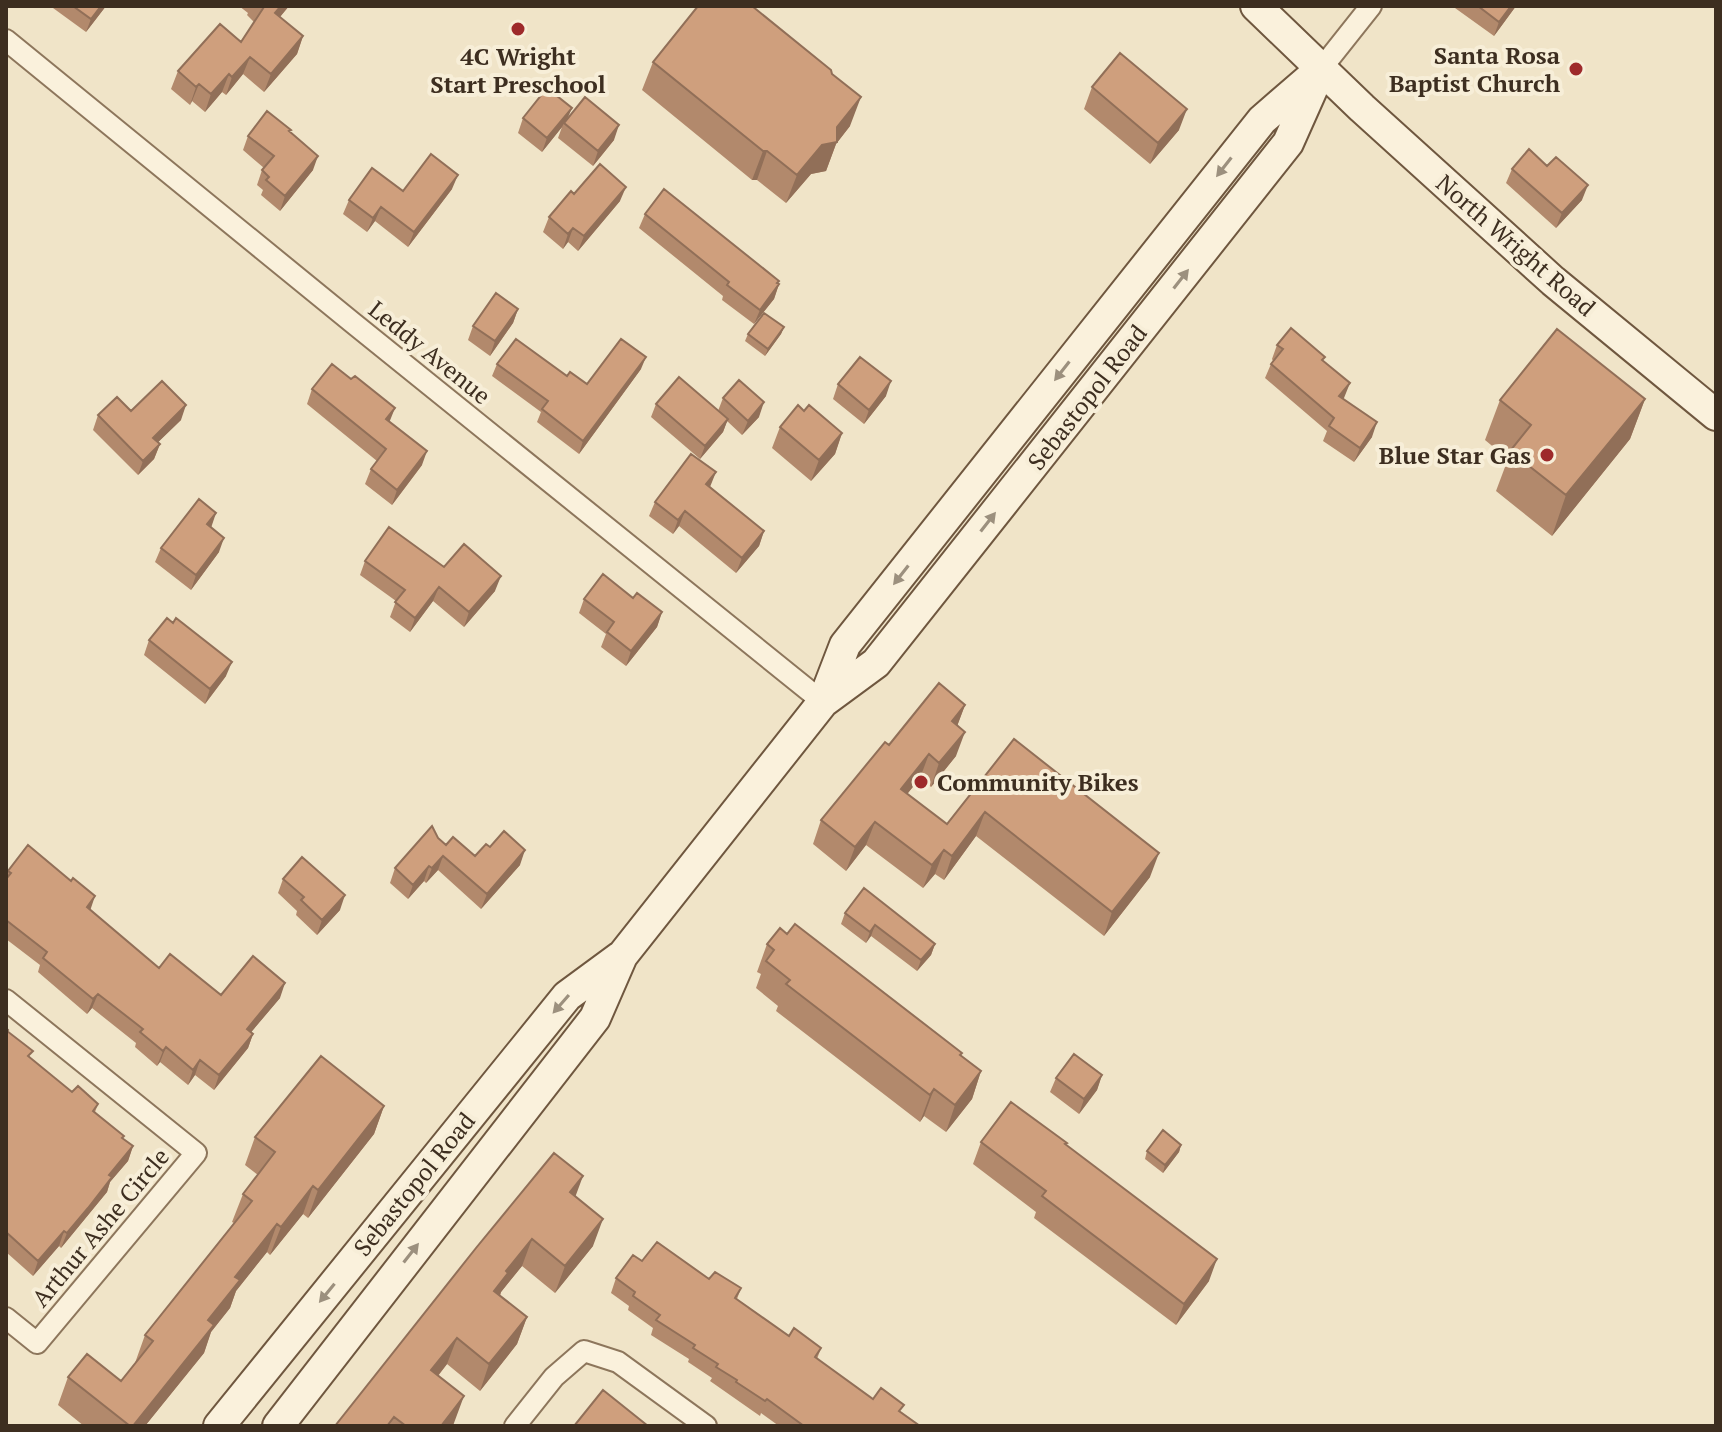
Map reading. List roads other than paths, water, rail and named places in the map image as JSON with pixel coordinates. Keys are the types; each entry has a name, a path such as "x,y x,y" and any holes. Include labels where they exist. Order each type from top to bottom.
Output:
{"main road":[{"name":"North Wright Road","path":"1256,6 1553,281 1716,415"},
{"name":"Sebastopol Road","path":"278,1426 595,1018 622,956 823,702 845,645 1262,120 1321,69"},
{"name":"Sebastopol Road","path":"219,1426 567,996 622,956"}],"street":[{"name":"Sebastopol Road","path":"1321,69 1371,6"},
{"name":"Leddy Avenue","path":"6,40 823,702"},
{"name":"Arthur Ashe Circle","path":"6,1000 196,1153 37,1343 6,1318"},
{"path":"515,1426 554,1377 584,1351 618,1362 706,1426"}],"place":[{"name":"4C Wright Start Preschool","path":"518,29"},
{"name":"Santa Rosa Baptist Church","path":"1576,69"},
{"name":"Blue Star Gas","path":"1547,455"},
{"name":"Community Bikes","path":"921,782"}]}
